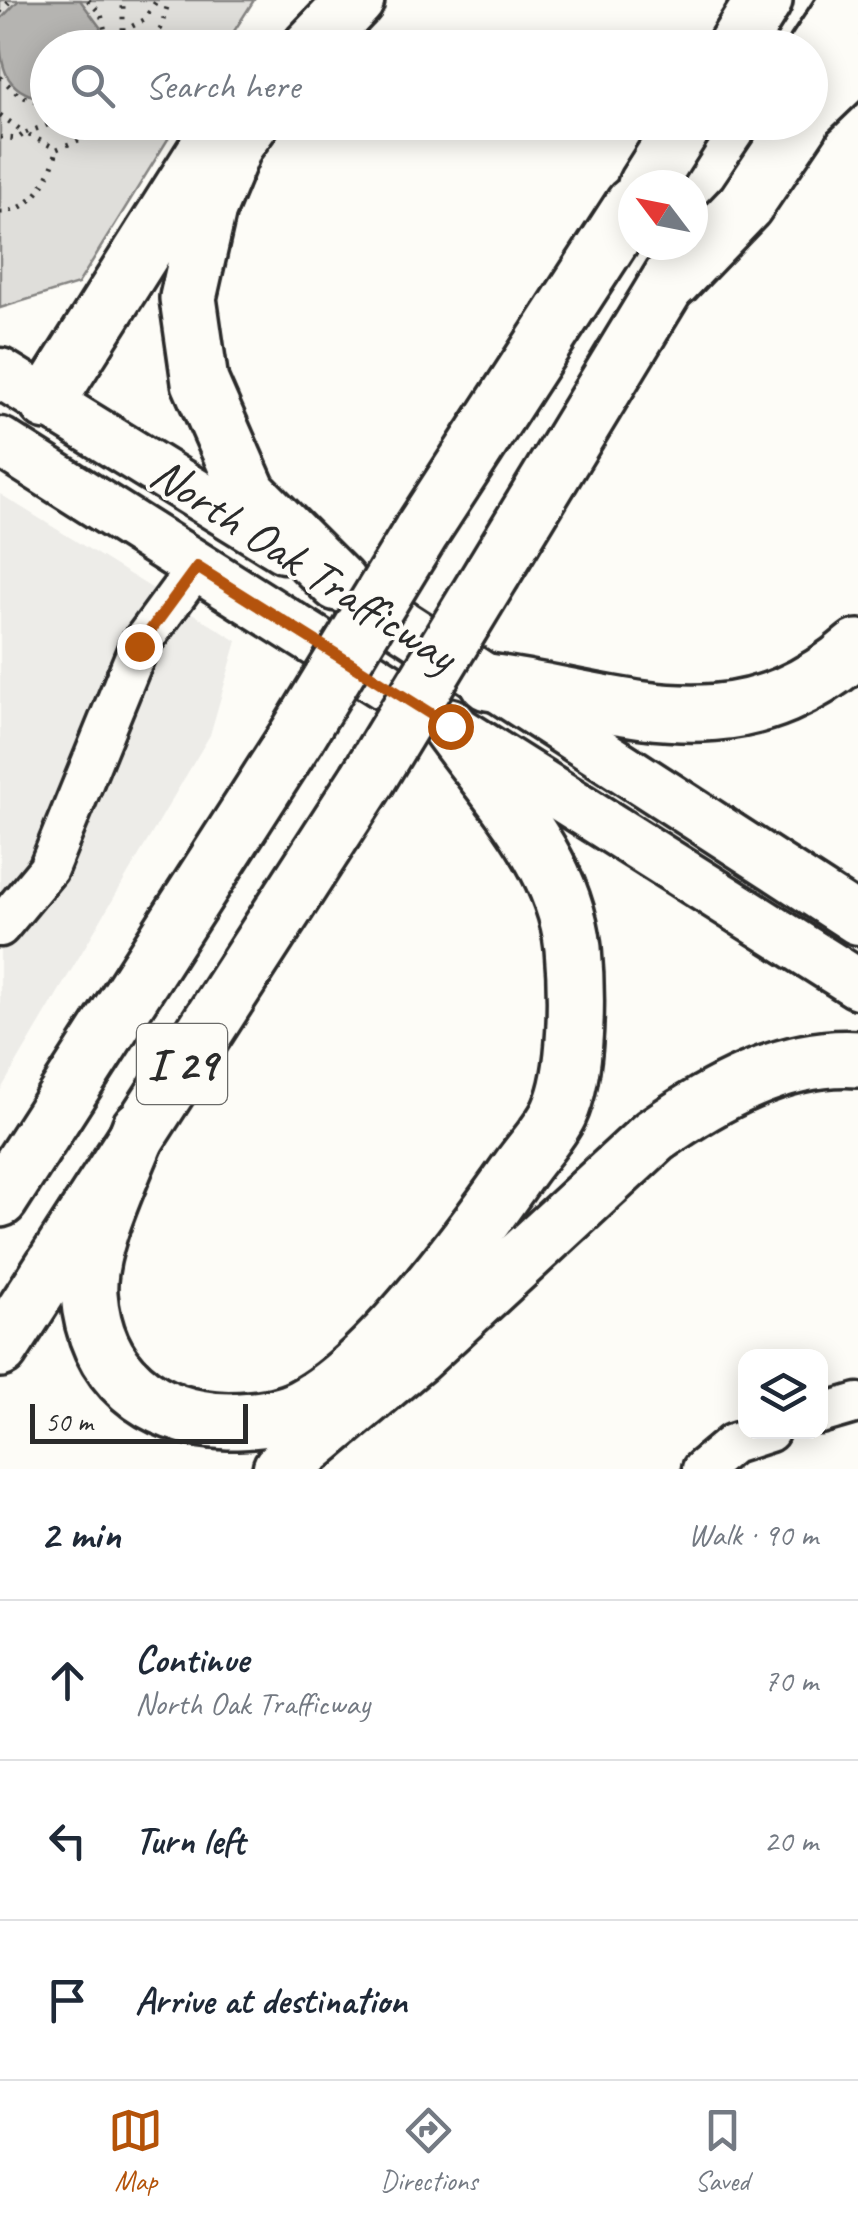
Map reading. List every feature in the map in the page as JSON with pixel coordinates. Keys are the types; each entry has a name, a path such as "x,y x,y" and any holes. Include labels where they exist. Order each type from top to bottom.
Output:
{"highway":[{"path":"293,30 319,0"},
{"path":"327,30 356,0"},
{"path":"709,30 726,0"},
{"path":"745,30 764,0"},
{"path":"828,32 849,0"},
{"path":"828,92 858,63"},
{"path":"23,403 211,140"},
{"path":"239,140 208,209 188,298 200,382 249,494 338,584"},
{"path":"648,170 657,140"},
{"path":"654,170 674,140"},
{"name":"I 29","path":"708,218 758,140"},
{"path":"660,292 745,206 789,140"},
{"name":"I 29","path":"0,1199 618,227"},
{"name":"I 29","path":"0,1350 367,780 681,260"},
{"path":"488,682 552,691 636,712 710,714 767,703 807,684 858,648"},
{"path":"140,1128 92,1260 89,1292 98,1340 125,1382 157,1408 203,1420 252,1421 301,1408 358,1366 466,1244 559,1112 573,1050 572,946 552,870 450,726"},
{"path":"281,1469 415,1357 654,1136 693,1108 758,1077 804,1064 858,1058"}],"main road":[{"name":"North Oak Trafficway","path":"0,373 23,403 241,520 858,920"},
{"name":"North Oak Trafficway","path":"0,442 858,984"}],"street":[{"path":"0,927 48,869 139,646 197,567"},
{"path":"828,1412 858,1403"},
{"path":"702,1469 732,1444 747,1439"}],"path":[{"path":"88,0 101,14 105,30"},
{"path":"124,0 122,30 144,20 156,0"},
{"path":"160,30 168,0"},
{"path":"0,12 8,1"},
{"path":"0,77 20,96 30,99"},
{"path":"0,115 30,136"},
{"path":"0,137 17,138 30,131"},
{"path":"39,140 57,149"},
{"path":"0,212 11,212 29,200 46,182 57,149 78,140"}],"shaded area":[{"path":"0,0 254,0 235,30 30,30 30,140 167,140 78,284 0,308"},
{"path":"19,0 80,0 100,30 30,30 30,95 11,82 6,73 0,20"},
{"path":"0,494 237,641 210,735 0,1091"}],"route":[{"path":"139,646 197,567 450,726"}]}
